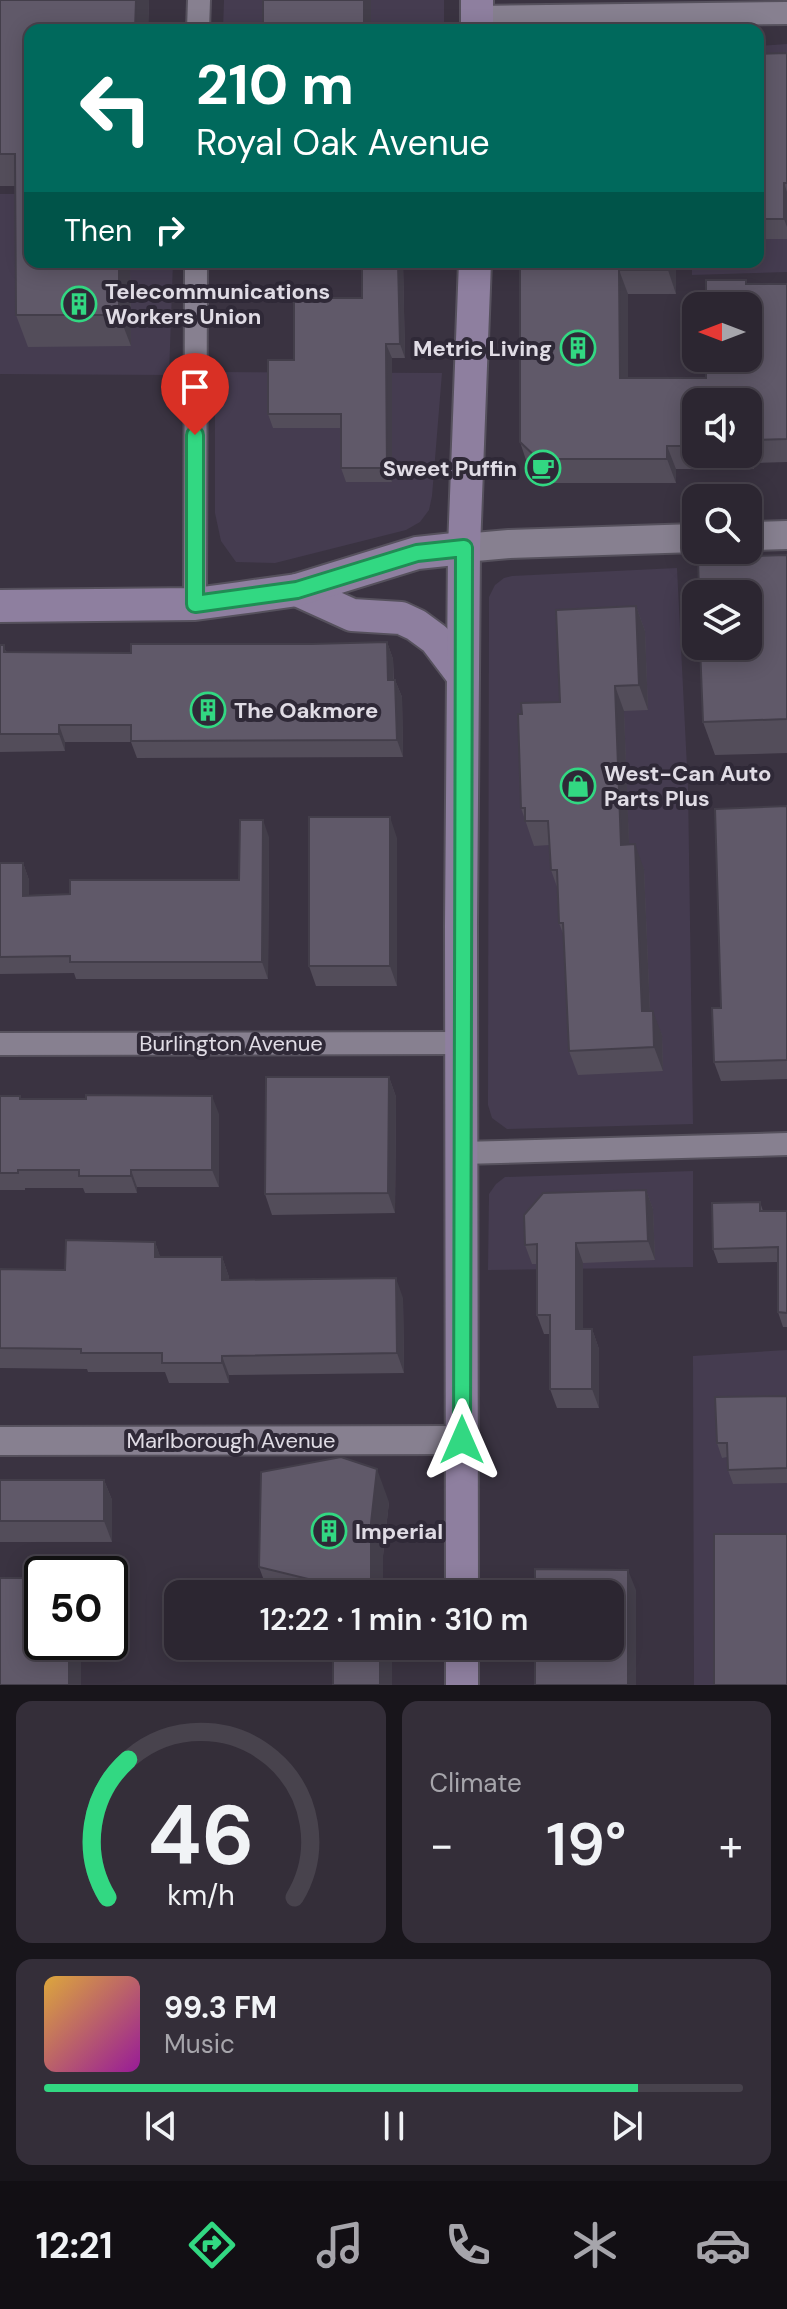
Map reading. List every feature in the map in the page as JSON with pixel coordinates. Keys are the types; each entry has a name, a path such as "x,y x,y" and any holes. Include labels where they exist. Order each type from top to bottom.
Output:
{"main road":[{"path":"462,1580 464,548 475,268"},
{"path":"0,606 195,604 297,590 417,553 464,548"},
{"path":"297,590 352,615 401,618 416,625 435,639 463,676"},
{"path":"462,1660 462,1685"}],"street":[{"path":"198,24 199,0"},
{"path":"477,16 787,13"},
{"path":"195,604 196,268"},
{"path":"762,536 787,535"},
{"path":"464,548 682,538"},
{"name":"Burlington Avenue","path":"0,1044 461,1043"},
{"path":"461,1153 787,1144"},
{"name":"Marlborough Avenue","path":"0,1441 462,1440"}],"shaded area":[{"path":"224,0 444,0 444,24 223,24"},
{"path":"787,44 787,272 692,275 692,268 764,268 764,46"},
{"path":"0,194 24,194 24,268 173,268 169,375 0,374"},
{"path":"215,372 442,373 429,510 420,522 406,530 275,563 236,562 221,541 215,513"},
{"path":"677,568 688,787 693,1124 507,1129 492,1118 488,1105 489,597 495,585 512,576"},
{"path":"693,1171 693,1267 488,1270 489,1194 505,1177"},
{"path":"787,1350 787,1685 694,1685 693,1356"}],"building":[{"path":"0,0 136,0 135,24 24,24 24,268 119,268 119,315 16,315 15,154 0,154"},
{"path":"263,0 364,0 364,24 263,24"},
{"path":"787,53 784,219 764,219 764,54"},
{"path":"362,268 398,268 400,344 386,344 387,468 341,468 341,414 268,414 268,360 294,360 294,298 362,298"},
{"name":"Metric Living","path":"520,268 668,268 619,270 620,378 706,378 706,372 762,372 762,292 706,292 706,280 787,284 787,439 762,440 762,388 682,388 682,446 667,446 667,459 538,459 520,442"},
{"path":"787,555 787,719 703,722 701,660 762,660 762,580 699,580 698,564 762,564 762,556"},
{"path":"636,606 639,685 615,686 621,845 635,844 642,1011 653,1011 654,1047 569,1051 563,923 559,923 557,870 551,870 548,821 525,821 525,808 521,808 518,714 522,714 521,703 560,702 556,610"},
{"path":"387,642 388,680 395,680 397,740 131,741 131,725 59,725 59,734 0,734 0,645 4,645 4,652 131,653 131,644"},
{"path":"787,806 787,1060 714,1062 712,1008 721,1008 715,809"},
{"path":"309,817 390,817 390,966 309,966"},
{"path":"240,820 263,820 262,962 70,962 70,956 0,957 0,863 23,863 23,896 70,894 70,880 239,880"},
{"path":"266,1077 389,1077 388,1193 265,1194"},
{"path":"86,1095 212,1096 212,1170 131,1170 131,1176 79,1176 79,1170 0,1173 0,1096 86,1099"},
{"path":"646,1190 648,1241 576,1243 576,1329 592,1329 592,1389 550,1389 550,1315 537,1315 537,1244 525,1245 524,1215 543,1193"},
{"path":"760,1202 760,1211 787,1211 787,1313 778,1312 778,1247 713,1249 712,1203"},
{"path":"66,1240 155,1242 155,1257 222,1257 222,1280 396,1278 397,1353 222,1356 222,1363 162,1363 162,1353 81,1353 81,1349 0,1348 0,1269 65,1270"},
{"path":"787,1396 787,1468 728,1470 727,1443 717,1443 715,1397"},
{"name":"Imperial","path":"341,1457 377,1469 371,1523 371,1580 312,1580 259,1567 261,1472"},
{"path":"0,1480 104,1480 104,1521 0,1521"},
{"path":"714,1534 787,1534 787,1685 714,1685"},
{"path":"535,1569 628,1570 628,1685 535,1685 535,1660 624,1660 624,1580 535,1580"},
{"path":"0,1578 24,1578 24,1660 69,1660 69,1685 0,1685"},
{"path":"333,1660 380,1660 380,1685 333,1685"}],"place":[{"name":"Telecommunications Workers Union","path":"79,304"},
{"name":"Metric Living","path":"578,348"},
{"name":"Sweet Puffin","path":"543,468"},
{"name":"The Oakmore","path":"208,710"},
{"name":"West-Can Auto Parts Plus","path":"578,786"},
{"name":"Imperial","path":"329,1531"}],"route":[{"path":"195,435 195,604 297,590 417,553 464,548 462,1440"}]}
